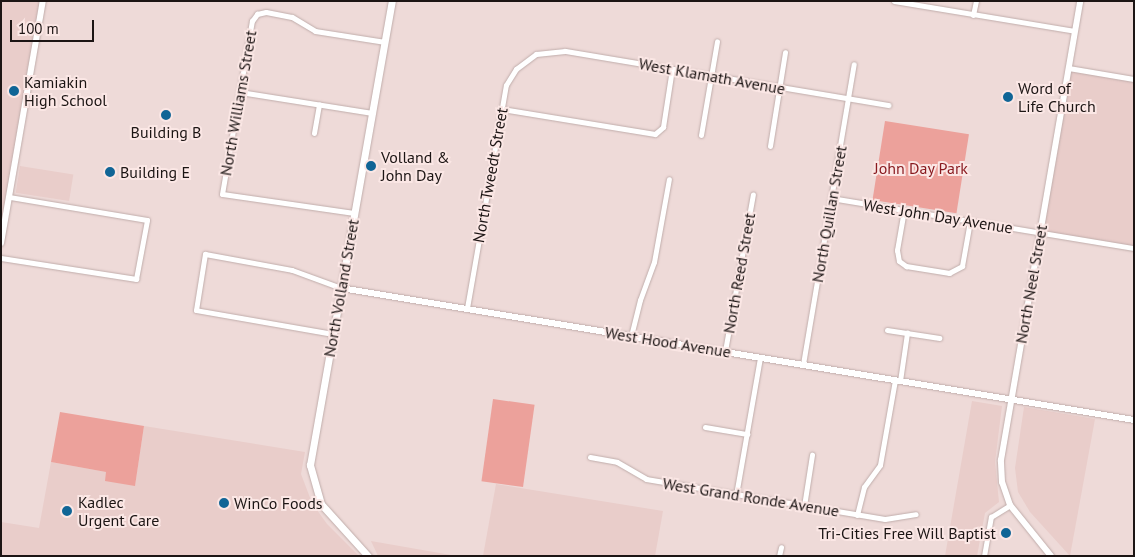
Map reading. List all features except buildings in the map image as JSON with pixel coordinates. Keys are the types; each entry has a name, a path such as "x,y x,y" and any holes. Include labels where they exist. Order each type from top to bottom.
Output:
{"main road":[{"name":"North Volland Street","path":"368,556 358,542 326,511 312,480 311,459 392,1"}],"street":[{"path":"1,243 43,1"},
{"path":"894,1 1075,31"},
{"path":"973,15 976,1"},
{"name":"North Neel Street","path":"1010,505 1001,467 1011,399 1080,1"},
{"name":"North Williams Street","path":"354,213 222,194 252,21 257,14 266,12 288,16 315,31 385,42"},
{"path":"701,136 717,41"},
{"name":"West Klamath Avenue","path":"536,54 564,51 889,105"},
{"path":"770,146 785,52"},
{"name":"North Tweedt Street","path":"467,308 508,80 522,63 536,54"},
{"name":"North Quillan Street","path":"803,364 854,64"},
{"path":"1068,68 1134,79"},
{"path":"502,109 653,134 660,132 672,69"},
{"path":"240,92 372,113"},
{"path":"314,133 319,104"},
{"path":"632,336 640,300 654,262 669,179"},
{"name":"North Reed Street","path":"725,351 753,194"},
{"path":"1,258 136,279 147,220 9,197"},
{"name":"West John Day Avenue","path":"831,198 1134,248"},
{"path":"904,210 897,250 899,261 906,266 949,273 958,271 962,266 970,221"},
{"name":"West Hood Avenue","path":"333,334 196,310 205,254 292,270 341,288 1134,420"},
{"path":"887,330 939,338"},
{"path":"857,514 864,487 880,465 908,333"},
{"path":"736,494 760,357"},
{"path":"705,427 747,434"},
{"path":"804,506 812,455"},
{"name":"West Grand Ronde Avenue","path":"590,457 616,462 646,480 892,520 916,514"},
{"path":"984,556 991,517 1010,505 1051,556"},
{"path":"779,556 781,547"}],"shaded area":[{"name":"Kamiakin High School","path":"1,1 43,1 6,216 1,215"},
{"path":"1068,68 1134,79 1134,248 1040,232"},
{"path":"20,166 73,174 69,201 16,193"},
{"path":"972,401 1002,406 995,462 999,502 985,513 977,556 945,556"},
{"path":"1024,407 1095,419 1070,556 1030,512 1018,492 1015,468"},
{"path":"144,426 305,452 301,474 312,503 327,524 359,556 1,556 1,522 39,528 51,462 106,472 135,485"},
{"path":"496,484 663,511 655,556 483,556"},
{"path":"371,541 451,555 451,556 378,556"}],"green space":[{"name":"John Day Park","path":"885,121 969,134 956,213 872,200"},
{"path":"493,399 535,405 523,487 481,481"},
{"path":"60,412 144,426 135,486 105,481 106,472 51,462"}],"place":[{"name":"Kamiakin High School","path":"14,91"},
{"name":"Word of Life Church","path":"1008,97"},
{"name":"Building B","path":"166,115"},
{"name":"Volland & John Day","path":"371,166"},
{"name":"Building E","path":"110,172"},
{"name":"WinCo Foods","path":"224,503"},
{"name":"Kadlec Urgent Care","path":"67,511"},
{"name":"Tri-Cities Free Will Baptist","path":"1006,533"}]}
